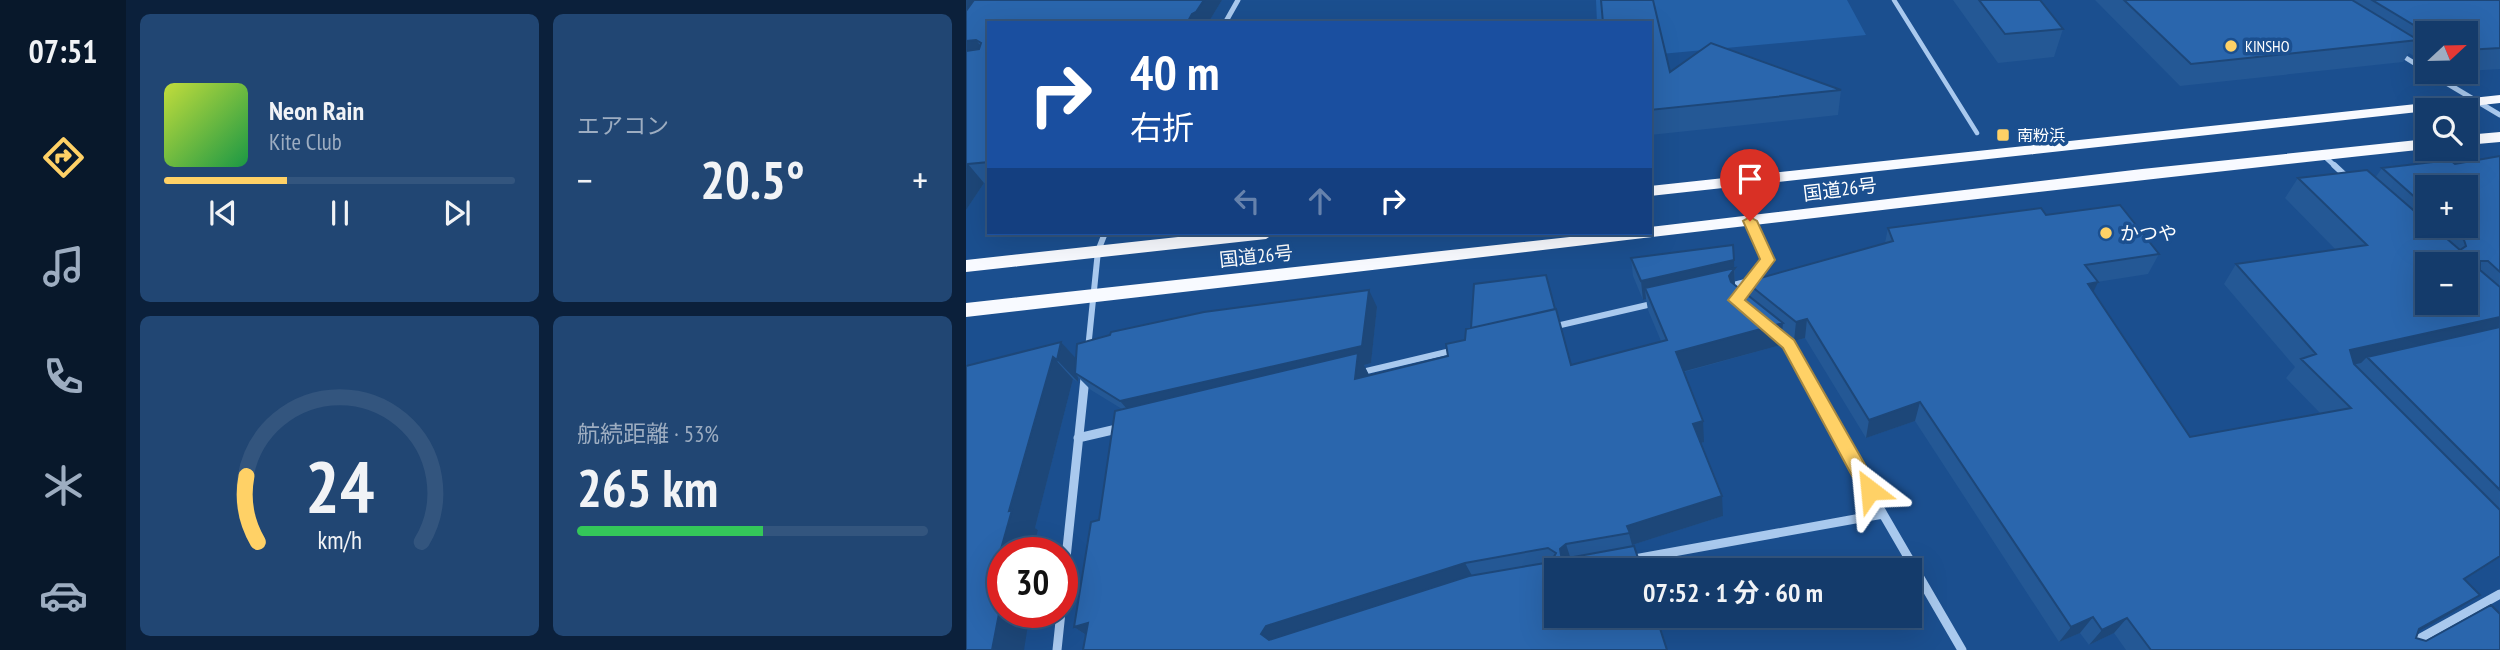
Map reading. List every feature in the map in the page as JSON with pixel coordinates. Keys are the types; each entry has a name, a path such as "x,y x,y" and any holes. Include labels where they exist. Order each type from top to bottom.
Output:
{"highway":[{"name":"国道26号","path":"2478,100 2500,99"},
{"name":"国道26号","path":"1652,191 2415,106"},
{"path":"2478,139 2500,137"},
{"name":"国道26号","path":"1652,232 2415,145"},
{"name":"国道26号","path":"966,266 1247,235"},
{"name":"国道26号","path":"966,310 1624,235"}],"street":[{"path":"1227,21 1238,0"},
{"path":"1894,0 1977,133"},
{"path":"2387,46 2415,63"},
{"path":"2448,84 2470,98"},
{"path":"2478,103 2500,115"},
{"path":"2323,155 2353,182"},
{"path":"1746,309 1735,300 1767,260 1750,221"},
{"path":"1087,355 1098,251 1104,235"},
{"path":"1712,290 1752,280"},
{"path":"1537,331 1672,299"},
{"path":"1767,327 1788,344 1962,650"},
{"path":"1348,375 1469,346"},
{"path":"1068,537 1086,369"},
{"path":"1078,438 1132,425"},
{"path":"1641,558 1883,514"},
{"path":"2399,650 2500,594"},
{"path":"1057,650 1059,628"}],"shaded area":[{"path":"1596,0 1847,0 1866,35 1652,55 1652,21 1597,21"}],"building":[{"path":"974,0 1204,0 1188,21 987,21 987,162 968,164 966,168 966,51 979,49 981,43 976,40 966,41 966,11"},
{"path":"1601,0 1653,0 1670,72 1711,43 1841,90 1652,110 1652,21 1603,21"},
{"path":"1979,0 2040,0 2063,29 2005,34"},
{"path":"2124,0 2352,0 2415,38 2415,40 2191,64"},
{"path":"2372,0 2500,0 2500,48 2478,49 2478,21 2415,21 2415,26"},
{"path":"2500,156 2500,272 2488,261 2480,261 2480,270 2500,287 2500,317 2350,350 2354,364 2500,510 2500,556 2464,579 2480,595 2419,629 2416,638 2426,641 2491,605 2500,614 2500,650 2151,650 2127,618 2102,630 2093,617 2071,627 1920,402 1869,420 1807,319 1796,322 1746,282 1893,241 1888,228 2041,208 2046,215 2120,205 2159,254 2085,265 2098,282 2088,284 2190,437 2351,408 2301,359 2316,354 2236,264 2367,245 2298,178 2367,170 2415,212 2415,238 2446,238 2460,250 2466,246 2462,238 2478,238 2478,175 2415,175 2415,197 2382,168 2451,161 2455,164"},
{"path":"1733,245 1734,260 1641,281 1631,258"},
{"path":"1735,268 1729,276 1731,282 1783,323 1676,352 1703,421 1693,424 1722,496 1627,526 1630,533 1566,544 1560,549 1561,555 1568,558 1553,558 1556,553 1548,548 1465,563 1266,626 1261,634 1269,640 1469,576 1544,563 1544,628 1660,628 1667,650 1083,650 1088,623 1078,626 1078,602 1091,522 1099,520 1115,411 1358,353 1355,379 1448,356 1446,344 1465,340 1466,329 1556,309 1571,365 1667,340 1645,288"},
{"path":"1546,275 1555,309 1471,328 1474,284"},
{"path":"1369,290 1362,346 1120,401 1075,373 1077,344 1110,335 1111,332 1204,312"},
{"path":"2500,327 2500,490 2367,357"},
{"path":"1061,342 1057,360 1053,357 1009,511 1012,510 1004,537 987,537 987,628 996,628 992,650 966,650 966,366"},
{"path":"1634,546 1638,558 1568,558"}],"place":[{"name":"KINSHO","path":"2231,46"},
{"name":"南粉浜","path":"2003,135"},
{"name":"かつや","path":"2106,233"}],"route":[{"path":"1750,221 1767,260 1735,300 1788,344 1870,490"}]}
